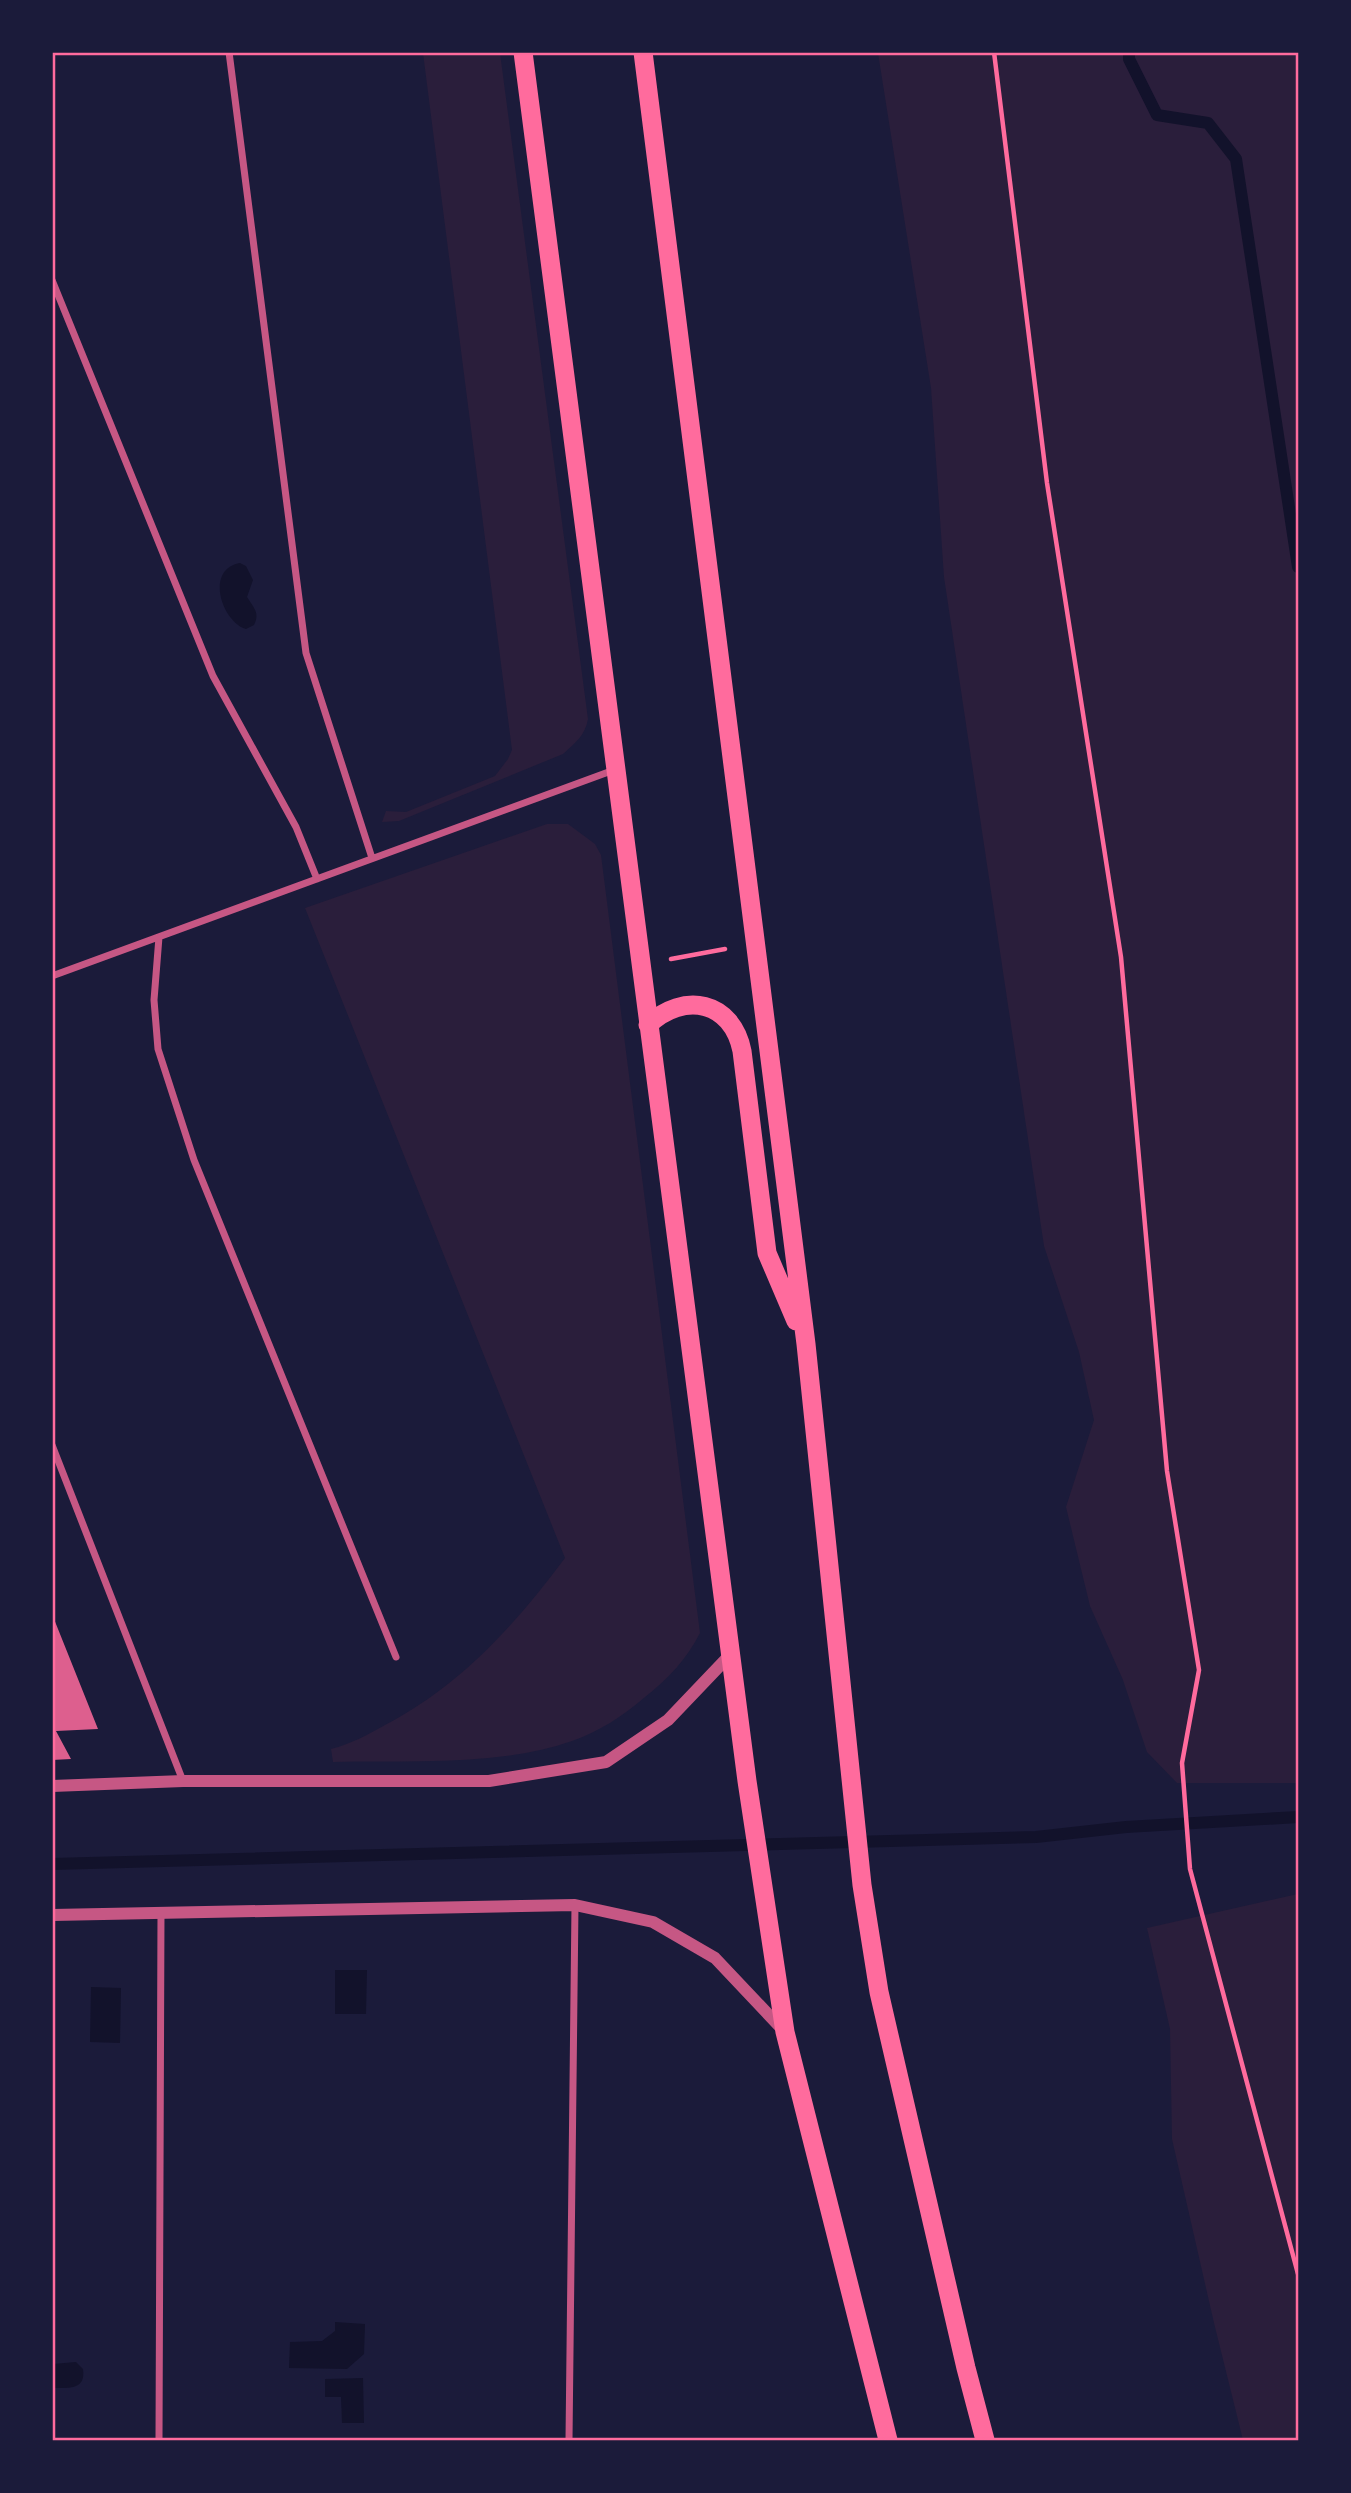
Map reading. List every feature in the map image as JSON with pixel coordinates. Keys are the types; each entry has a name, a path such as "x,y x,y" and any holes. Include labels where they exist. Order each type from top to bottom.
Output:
{"highway":[{"path":"523,52 730,1655 785,2032 888,2441"},
{"path":"643,52 806,1344 862,1885 879,1992 985,2441"},
{"path":"648,1025 678,1006 697,1004 719,1013 735,1031 742,1051 767,1253 806,1344"}],"street":[{"path":"229,52 306,653 372,858"},
{"path":"52,280 213,676 296,827 317,879"},
{"path":"52,976 615,769"},
{"path":"159,937 154,1000 158,1049 194,1160 396,1657"},
{"path":"52,1445 183,1781"},
{"path":"52,1786 183,1781 489,1782 606,1762 668,1720 730,1655"},
{"path":"569,2441 575,1905"},
{"path":"52,1915 575,1905 653,1922 715,1958 785,2032"},
{"path":"159,2441 161,1912"}],"path":[{"path":"994,52 1047,483 1121,957 1167,1471 1199,1670 1182,1763 1190,1869 1298,2274"},
{"path":"639,965 754,943"}],"shaded area":[{"path":"423,53 500,53 588,719 582,735 563,754 399,821 382,822 386,811 406,812 495,776 512,750"},
{"path":"878,53 1298,53 1298,1783 1177,1783 1147,1752 1123,1680 1090,1606 1066,1507 1094,1420 1079,1352 1044,1246 944,577 931,388"},
{"path":"240,563 246,566 253,580 247,597 254,608 256,621 246,629 230,616 220,595 223,575 229,567"},
{"path":"547,824 568,824 595,844 601,855 700,1633 683,1660 654,1690 611,1722 572,1741 484,1759 333,1762 331,1749 378,1729 438,1692 462,1673 506,1630 565,1558 305,908"},
{"path":"1298,1894 1298,2440 1243,2440 1172,2139 1170,2029 1147,1928"},
{"path":"335,1970 367,1970 366,2014 335,2014"},
{"path":"91,1987 121,1988 120,2043 90,2042"},
{"path":"335,2322 365,2324 364,2354 347,2369 289,2368 290,2342 322,2341 335,2331"},
{"path":"76,2362 83,2369 82,2381 70,2388 53,2388 53,2364"},
{"path":"363,2378 364,2423 342,2423 341,2397 325,2397 325,2379"}],"building":[{"path":"52,1614 98,1729 56,1731 71,1759 52,1760"}],"waterway":[{"path":"1129,52 1129,59 1157,115 1208,123 1236,159 1298,567"},
{"path":"52,1864 1036,1837 1126,1827 1298,1817"}]}
